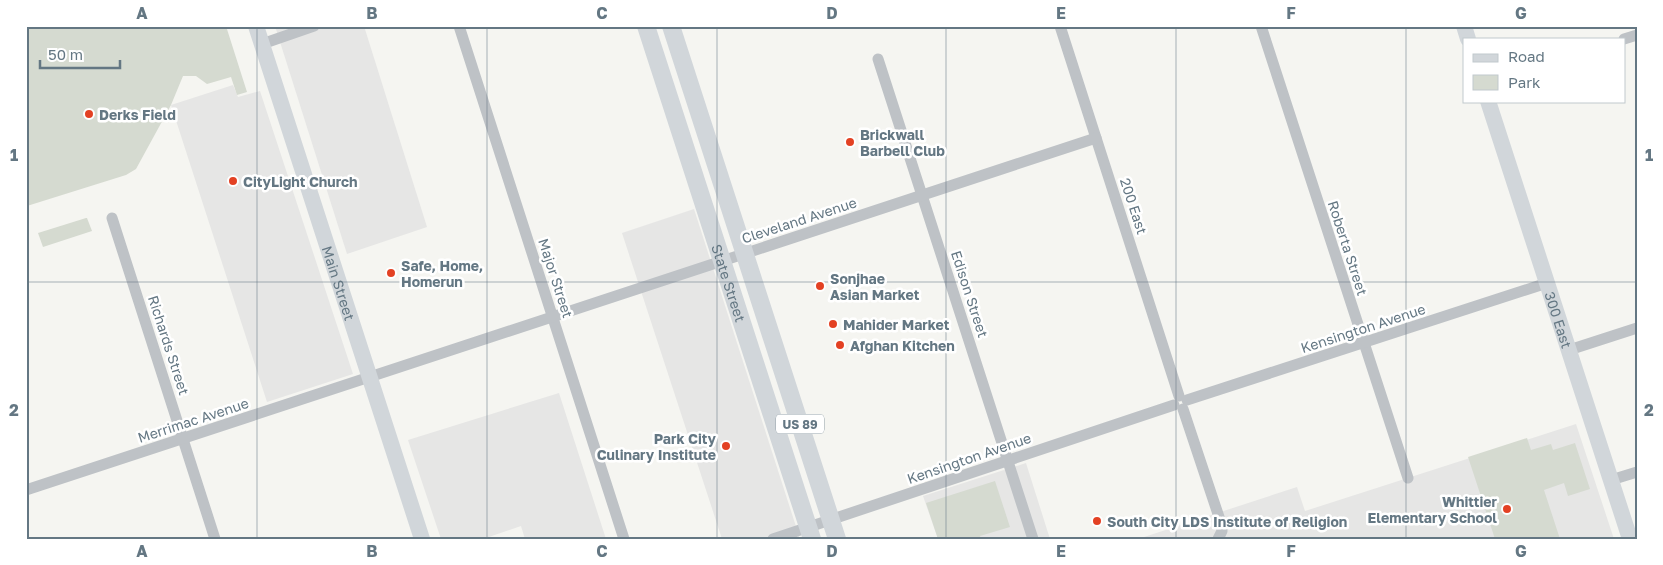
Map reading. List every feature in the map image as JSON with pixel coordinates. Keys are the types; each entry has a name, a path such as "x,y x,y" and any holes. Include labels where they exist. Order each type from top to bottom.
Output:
{"main road":[{"name":"State Street","path":"646,26 811,533"},
{"name":"State Street","path":"671,26 837,539"}],"street":[{"name":"Main Street","path":"256,26 422,539"},
{"path":"262,44 314,26"},
{"name":"Major Street","path":"459,26 624,539"},
{"name":"200 East","path":"1060,26 1220,520 1222,531 1218,539"},
{"name":"Roberta Street","path":"1261,26 1408,478"},
{"path":"1464,26 1468,38"},
{"name":"Edison Street","path":"878,59 1033,539"},
{"name":"300 East","path":"1488,102 1630,539"},
{"name":"Cleveland Avenue","path":"370,378 1096,138"},
{"name":"Richards Street","path":"112,218 215,539"},
{"name":"Kensington Avenue","path":"773,539 811,533 831,520 1547,283"},
{"path":"1569,350 1637,328"},
{"name":"Merrimac Avenue","path":"26,490 370,378"},
{"path":"1611,480 1637,472"}],"shaded area":[{"path":"275,26 364,26 427,227 347,254"},
{"path":"233,85 238,97 260,91 353,374 267,402 171,105"},
{"path":"694,209 800,539 722,539 622,233"},
{"path":"559,393 606,539 525,539 521,526 483,539 441,539 408,440"},
{"name":"Whittier Elementary School","path":"1576,424 1614,539 1138,539 1297,487 1305,511"},
{"path":"1026,463 1050,539 938,539 923,496"}],"green space":[{"name":"Derks Field","path":"26,26 226,26 247,92 237,95 231,77 207,84 196,76 183,76 171,105 136,169 126,175 27,206"},
{"path":"87,218 92,231 43,247 38,233"},
{"path":"1527,438 1531,450 1551,444 1553,450 1575,443 1590,489 1568,496 1564,483 1544,490 1560,539 1495,539 1468,457"},
{"path":"995,481 1010,527 980,536 981,539 938,539 926,503"}],"place":[{"name":"Derks Field","path":"89,114"},
{"name":"Brickwall Barbell Club","path":"850,142"},
{"name":"CityLight Church","path":"233,181"},
{"name":"Safe, Home, Homerun","path":"391,273"},
{"name":"Sonjhae Asian Market","path":"820,286"},
{"name":"Mahider Market","path":"833,324"},
{"name":"Afghan Kitchen","path":"840,345"},
{"name":"Park City Culinary Institute","path":"726,446"},
{"name":"Whittier Elementary School","path":"1507,509"},
{"name":"South City LDS Institute of Religion","path":"1097,521"}]}
